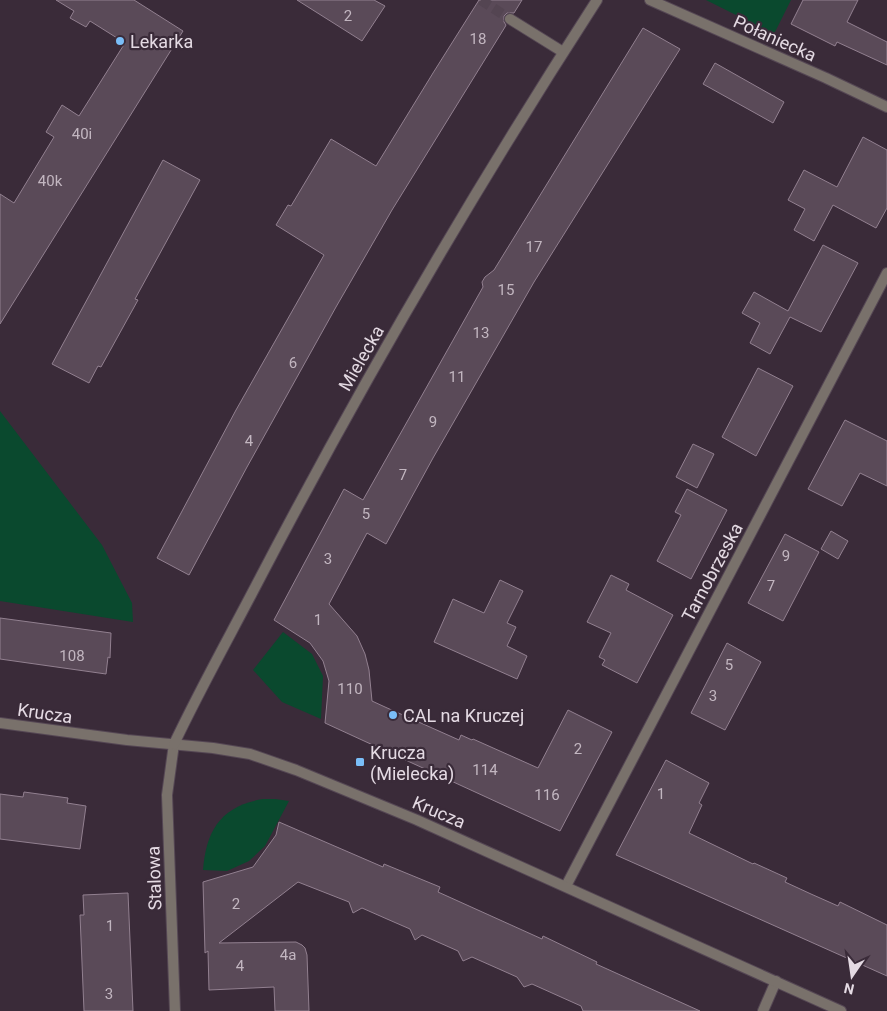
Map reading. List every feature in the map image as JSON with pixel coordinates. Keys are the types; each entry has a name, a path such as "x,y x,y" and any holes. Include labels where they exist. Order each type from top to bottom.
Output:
{"street":[{"name":"Mielecka","path":"174,744 217,657 364,384 490,169 597,0"},
{"name":"Połaniecka","path":"650,0 887,106"},
{"path":"510,18 563,52"},
{"name":"Tarnobrzeska","path":"566,886 887,273"},
{"name":"Krucza","path":"0,723 127,740 243,752 296,770 417,820 841,1011"},
{"name":"Stalowa","path":"174,744 167,795 175,1011"},
{"path":"763,1011 776,982"}],"green space":[{"path":"706,0 791,0 775,32 772,33"},
{"path":"0,411 102,545 132,603 133,622 0,601"},
{"path":"283,632 312,654 323,676 321,719 282,702 253,670"},
{"path":"263,799 289,801 265,846 249,861 227,871 203,870 208,843 218,822 236,807"}],"building":[{"path":"56,0 134,0 183,31 0,324 0,194 14,203 54,137 46,132 62,105 79,116 125,43 90,21 86,27 70,18 74,11"},
{"path":"297,0 374,0 385,6 362,41"},
{"path":"479,0 522,0 514,13 507,13 504,16 505,27 392,210 336,307 189,575 157,558 236,410 324,255 276,225 288,205 291,206 331,139 376,166"},
{"path":"803,0 858,0 847,22 887,42 887,65 837,42 835,46 791,24"},
{"path":"643,28 680,49 534,282 386,544 367,533 329,604 357,636 365,654 369,670 372,701 385,707 459,740 461,735 473,739 538,768 568,710 612,732 560,831 325,723 329,681 323,661 310,643 274,620 344,489 363,500 483,287 482,282 494,270"},
{"path":"715,63 784,102 773,123 703,84"},
{"path":"863,137 887,150 887,208 876,228 833,205 814,241 794,230 805,209 788,200 804,170 837,187"},
{"path":"163,160 200,180 135,299 138,300 101,367 98,366 89,383 52,364"},
{"path":"823,245 858,263 821,332 790,317 770,354 750,343 760,323 742,313 754,292 788,311"},
{"path":"758,368 793,386 756,456 722,437"},
{"path":"845,420 887,441 887,486 860,473 842,506 808,489"},
{"path":"693,444 714,454 697,488 676,477"},
{"path":"687,489 727,510 691,579 657,561 681,515 675,512"},
{"path":"831,531 848,541 838,559 821,549"},
{"path":"785,534 819,552 783,621 748,603"},
{"path":"611,575 629,584 626,590 673,615 637,683 602,665 605,660 599,657 611,633 587,622"},
{"path":"500,580 523,591 507,623 516,627 507,646 527,656 517,679 434,642 453,599 484,613"},
{"path":"0,618 111,633 110,658 108,657 106,674 0,659"},
{"path":"727,643 761,662 725,730 691,713"},
{"path":"666,760 709,783 699,803 702,805 689,833 787,878 785,882 838,906 840,902 887,925 887,976 616,855"},
{"path":"24,792 68,798 67,803 86,806 80,849 0,839 0,794 23,797"},
{"path":"279,822 383,867 384,864 440,887 438,892 542,939 543,936 597,962 596,964 700,1011 583,1011 581,1006 532,984 524,987 517,977 472,957 463,961 458,951 422,935 415,940 410,929 362,908 353,913 349,902 298,882 219,943 296,942 302,945 307,955 309,1011 275,1011 274,987 209,990 208,951 205,953 203,882 253,867 276,835"},
{"path":"128,893 133,1011 84,1011 80,915 84,915 83,895"}],"tunnel":[{"path":"481,0 510,19"}],"place":[{"name":"Lekarka","path":"120,41"},
{"name":"CAL na Kruczej","path":"393,715"},
{"name":"Krucza (Mielecka)","path":"360,762"}]}
